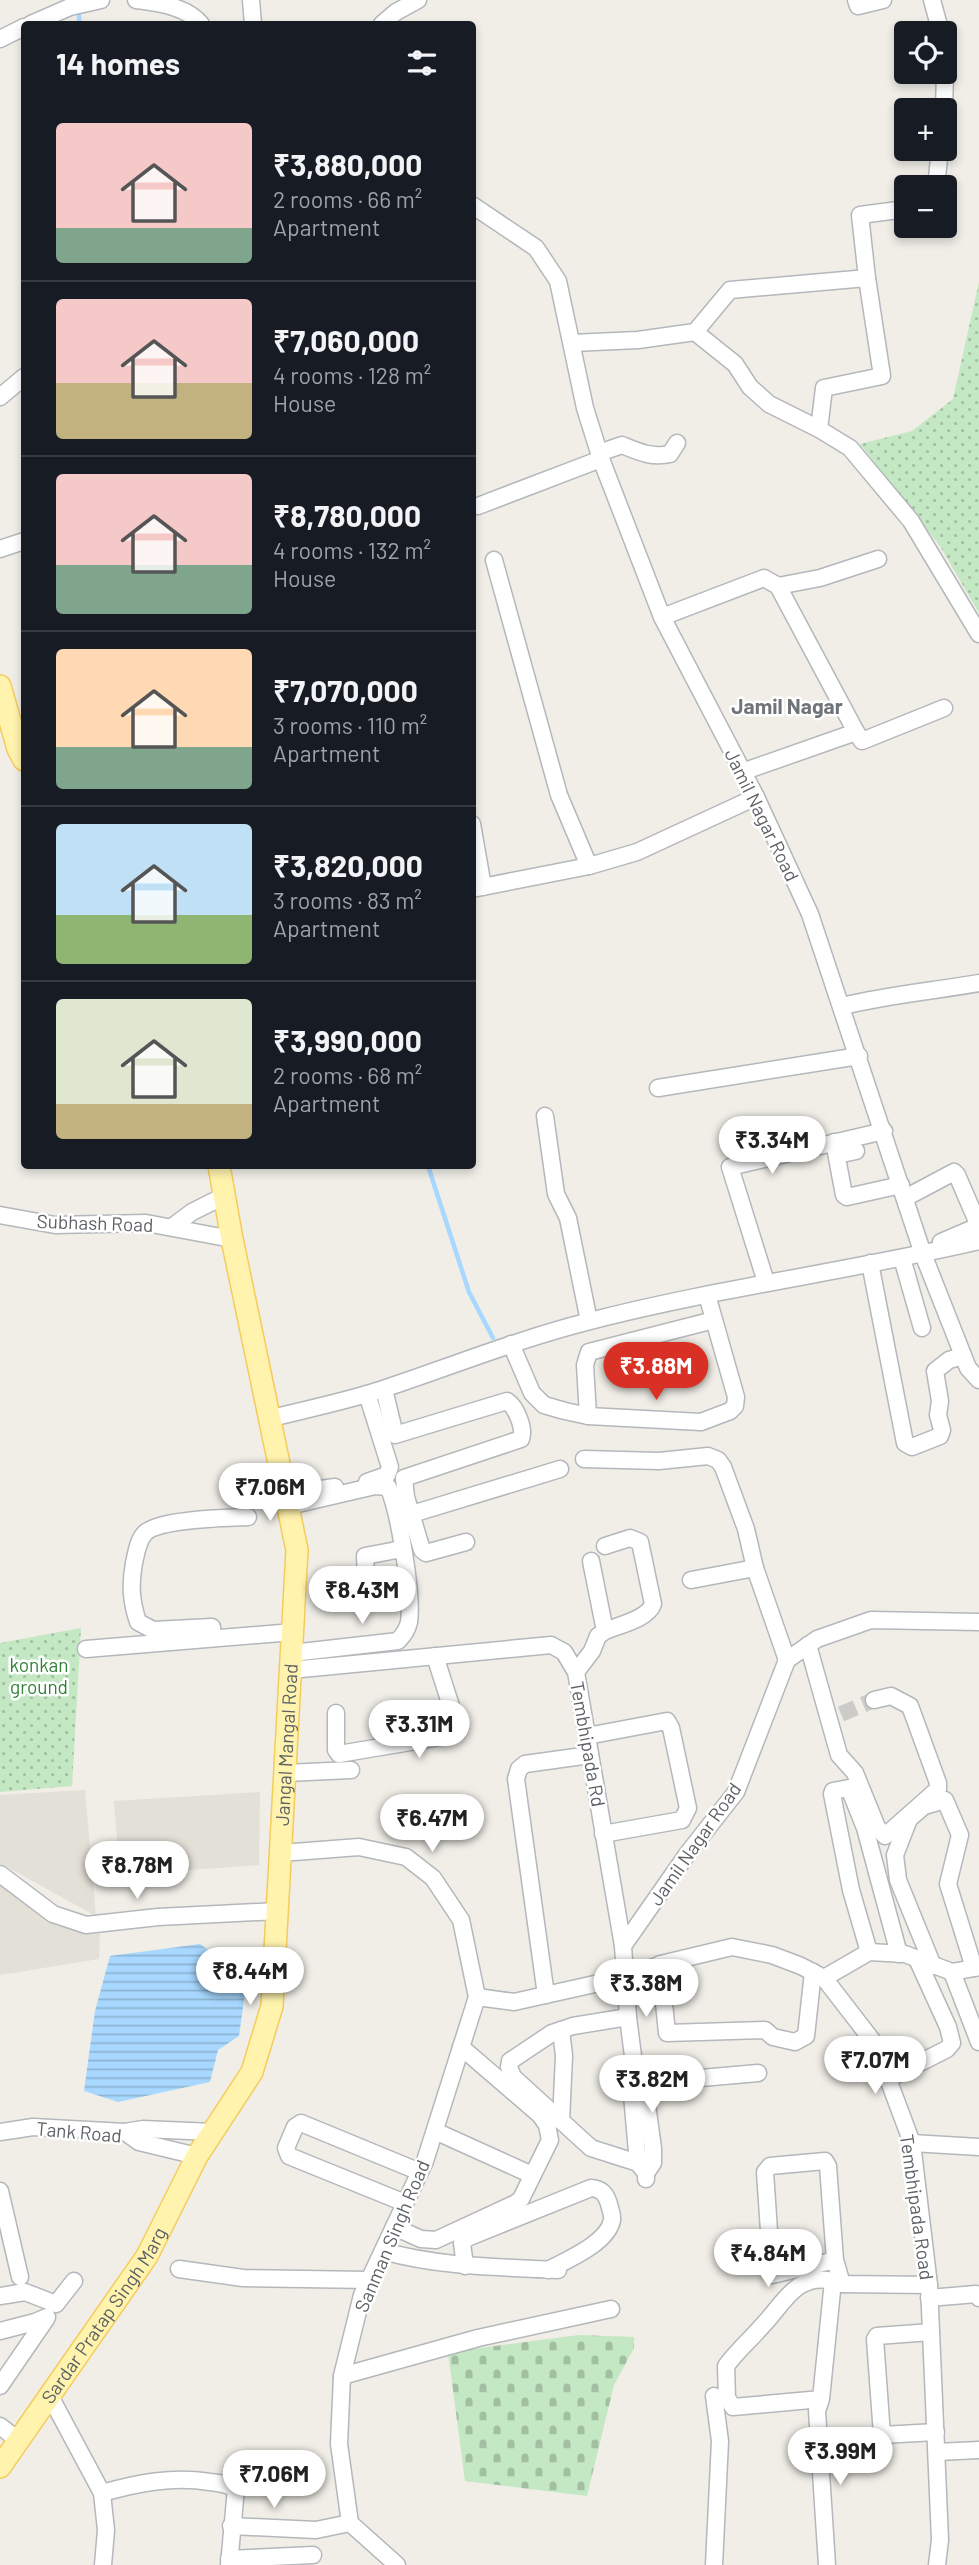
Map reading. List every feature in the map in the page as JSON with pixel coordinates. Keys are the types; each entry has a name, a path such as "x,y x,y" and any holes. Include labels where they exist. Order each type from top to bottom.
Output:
{"main road":[{"path":"0,686 21,754"},
{"name":"Jangal Mangal Road","path":"197,2156 252,2072 272,2006 298,1550 220,1169"},
{"name":"Sardar Pratap Singh Marg","path":"8,2450 50,2396 147,2256 197,2156"}],"street":[{"path":"38,21 77,5 101,0"},
{"path":"136,0 166,4 198,21"},
{"path":"251,0 253,21"},
{"path":"386,21 418,0"},
{"path":"856,0 858,6 883,0"},
{"path":"932,0 938,21"},
{"path":"0,38 21,28"},
{"name":"Jamil Nagar Road","path":"476,208 536,248 558,281 585,408 600,456 662,617 756,797 810,914 843,1006 923,1252 968,1368 979,1380"},
{"path":"819,429 824,388 882,376 860,215 894,210"},
{"path":"572,343 638,340 695,332 730,290 867,278"},
{"path":"695,332 736,364 750,387 769,404 850,448 911,521 979,634"},
{"path":"0,397 21,380"},
{"path":"478,506 622,445 642,454 658,456 670,454 677,443"},
{"path":"0,549 21,542"},
{"path":"778,586 820,578 878,559"},
{"path":"494,560 559,795 589,866"},
{"path":"662,617 764,578 778,586 862,741 944,708"},
{"path":"742,772 856,732"},
{"path":"476,867 478,888 589,866 637,852 756,797"},
{"path":"843,1006 877,997 979,983"},
{"path":"658,1088 859,1056"},
{"path":"545,1116 556,1194 568,1218 589,1321"},
{"path":"766,1282 730,1167 836,1149 884,1131"},
{"path":"836,1149 856,1151"},
{"path":"836,1149 844,1195 847,1198 903,1191 954,1172 957,1175 976,1219 976,1227 923,1252"},
{"path":"172,1227 192,1212 224,1196"},
{"name":"Subhash Road","path":"0,1215 55,1225 146,1223 232,1239"},
{"path":"271,1418 384,1389 511,1344 589,1321 766,1282 902,1258 979,1241"},
{"path":"902,1258 922,1328"},
{"path":"866,1264 905,1443 908,1446 912,1447 940,1436 942,1430 937,1415 940,1401 935,1371 949,1360 963,1356"},
{"path":"866,1264 898,1438"},
{"path":"511,1344 532,1393 544,1405 588,1416 701,1422 730,1411 735,1406 736,1397 707,1295"},
{"path":"588,1416 585,1365 589,1352 714,1320"},
{"path":"384,1389 395,1435 507,1401 513,1405 523,1432 521,1438 404,1478 403,1488 422,1550 426,1553 467,1542"},
{"path":"287,1500 363,1484 387,1475 389,1461 367,1394"},
{"path":"584,1459 659,1461 708,1457 718,1460 723,1466 746,1529 755,1568 788,1660 817,1639 871,1619 979,1622"},
{"path":"412,1514 561,1469"},
{"path":"248,1517 161,1525 146,1532 136,1550 131,1582 132,1604 138,1622 153,1630 218,1630 292,1651 398,1641 405,1634 409,1622 402,1549 394,1500 388,1487 375,1486 287,1500"},
{"path":"576,1672 592,1651 598,1636 644,1615 651,1610 653,1604 639,1542 630,1538 605,1546"},
{"path":"402,1549 365,1556 366,1577 368,1581 406,1577"},
{"path":"591,1561 605,1631"},
{"path":"691,1580 755,1568"},
{"path":"86,1649 218,1630"},
{"name":"Tembhipada Rd","path":"292,1651 435,1656 551,1645 564,1652 576,1672 623,1946"},
{"path":"808,1646 835,1717 839,1755 855,1773 877,1827 885,1836 938,1790 939,1783 910,1706 891,1696 874,1700"},
{"path":"335,1713 336,1750 339,1754 453,1735 457,1732 457,1725 435,1656"},
{"name":"Jamil Nagar Road","path":"623,1946 688,1853 736,1792 788,1660"},
{"path":"587,1736 667,1721 671,1728 688,1808 682,1820 603,1834"},
{"path":"546,1995 516,1779 519,1769 525,1764 590,1755"},
{"path":"286,1773 351,1770"},
{"path":"869,1952 851,1890 832,1794 833,1791 845,1788 849,1788 865,1828 899,1954"},
{"path":"660,1964 667,2033 765,2031 773,2037 796,2042 806,2036 818,1975 869,1952 899,1954 916,1959 933,1966 952,1972 976,1967 948,1884 960,1835 945,1800 924,1806 909,1819 895,1855 898,1880 933,1966"},
{"path":"281,1853 359,1847 405,1857 433,1878 461,1920 477,1997"},
{"path":"0,1874 53,1914 86,1925 158,1917 278,1911"},
{"path":"623,1946 634,2064 631,2084 643,2172"},
{"name":"Tembhipada Road","path":"477,1997 514,2002 626,1977 660,1964 732,1947 772,1955 818,1975 875,2044 912,2143 929,2292 940,2540 937,2565"},
{"path":"888,2079 947,2049 952,2043 948,2028 916,1959"},
{"path":"952,1972 979,2042"},
{"name":"Sanman Singh Road","path":"350,2523 339,2444 342,2376 362,2295 420,2172 477,1997"},
{"path":"628,2017 561,2030 519,2054 510,2061 509,2067 513,2077 591,2148 643,2172"},
{"path":"561,2030 564,2056 561,2121"},
{"path":"394,2227 421,2239 436,2240 516,2203 550,2140 547,2125 540,2115 461,2047"},
{"path":"634,2064 644,2083 653,2148 653,2163 643,2172"},
{"path":"644,2083 758,2073"},
{"path":"405,2203 289,2155 286,2148 295,2127 301,2123 420,2172"},
{"name":"Tank Road","path":"0,2132 33,2127 124,2132 139,2142 197,2156"},
{"path":"124,2132 143,2129 213,2132"},
{"path":"435,2131 533,2175"},
{"path":"912,2143 979,2147"},
{"path":"827,2565 817,2411 837,2283 828,2166 825,2161 770,2166 765,2172 772,2275 835,2260"},
{"path":"465,2266 462,2243 467,2238 591,2188 599,2189 606,2195 610,2206 612,2218 609,2228 597,2242 548,2270"},
{"path":"0,2191 20,2277"},
{"path":"383,2251 415,2260 465,2266 570,2271"},
{"path":"179,2269 243,2278 369,2280"},
{"path":"821,2399 733,2407 727,2398 726,2366 764,2325 785,2297 799,2286 818,2277 837,2283 976,2294 979,2298"},
{"path":"0,2386 74,2281"},
{"path":"0,2297 25,2292 56,2304"},
{"path":"342,2376 478,2338 611,2309"},
{"path":"0,2331 46,2319"},
{"path":"931,2332 877,2336 875,2339 882,2435 936,2432"},
{"path":"50,2396 102,2493 106,2530 103,2565"},
{"path":"714,2396 720,2441 714,2565"},
{"path":"0,2426 8,2450"},
{"path":"937,2452 979,2449"},
{"path":"102,2493 163,2479 198,2480 229,2485 236,2489 229,2562 313,2560 316,2530"},
{"path":"231,2526 316,2530 350,2523 397,2565"}],"shaded area":[{"path":"85,1790 96,1916 0,1863 0,1795"},
{"path":"260,1792 259,1865 120,1875 114,1801"},
{"path":"0,1886 49,1914 100,1934 99,1959 0,1975"}],"green space":[{"path":"979,282 979,613 940,546 860,444 912,431 953,399"},
{"name":"konkan ground","path":"81,1628 72,1786 0,1792 0,1643"},
{"path":"579,2335 634,2337 634,2348 614,2385 587,2496 465,2481 448,2352"}],"water":[{"path":"200,1944 247,1978 239,2036 218,2050 210,2082 118,2102 84,2091 95,2011 110,1956"}],"waterway":[{"path":"79,8 79,21"},
{"path":"429,1169 469,1292 493,1338"}],"tunnel":[{"path":"841,1714 874,1700"}],"district":[{"name":"Jamil Nagar","path":"787,707"}]}
